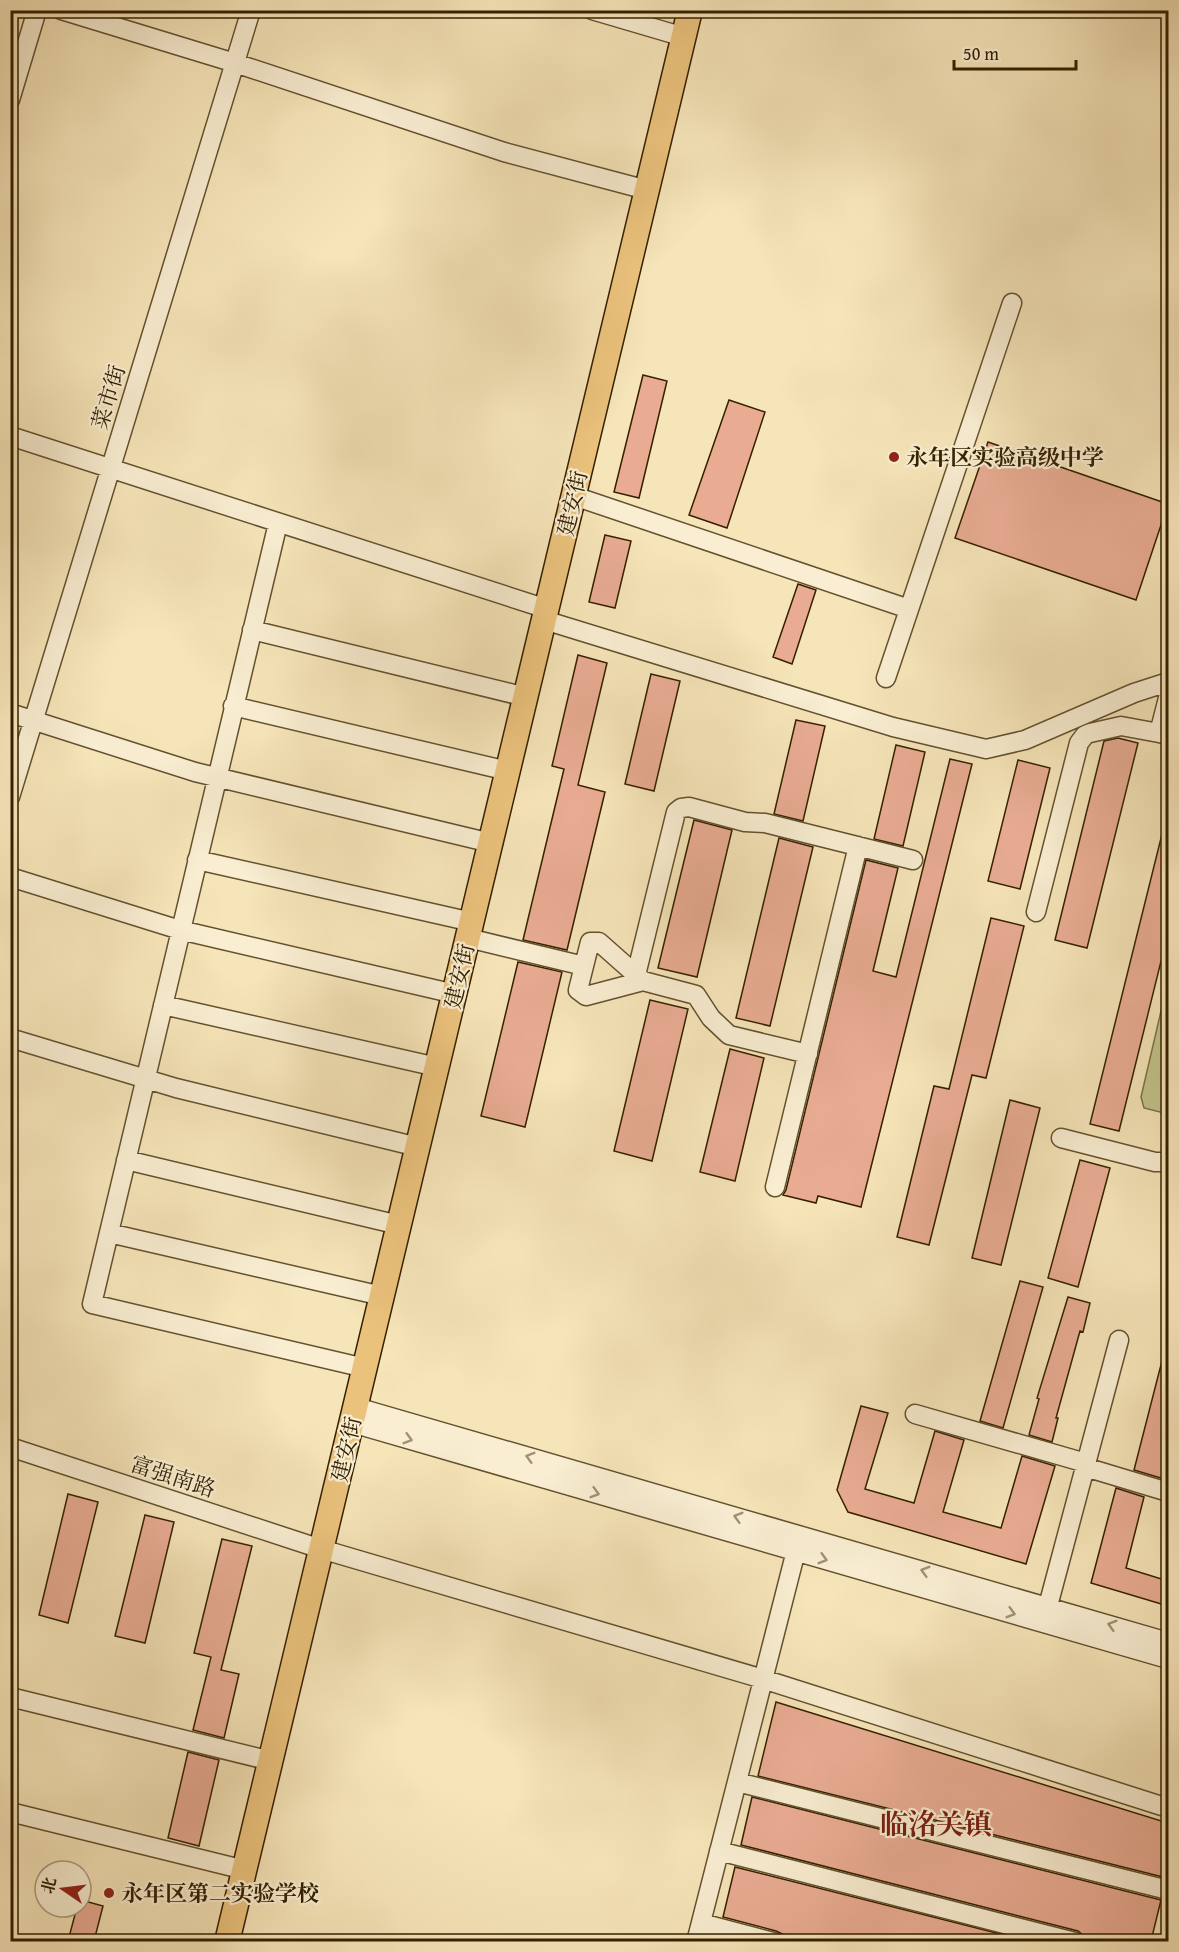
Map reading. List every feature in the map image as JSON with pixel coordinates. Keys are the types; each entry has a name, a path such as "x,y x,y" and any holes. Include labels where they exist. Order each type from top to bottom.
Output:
{"main road":[{"name":"建安街","path":"227,1941 690,10"}],"street":[{"path":"10,100 37,10"},
{"path":"61,10 235,63 504,152 647,190"},
{"name":"菜市街","path":"10,797 251,10"},
{"path":"592,10 684,37"},
{"path":"886,678 1012,303"},
{"path":"10,436 278,523 546,615 893,727 986,749 1025,740 1134,693 1168,682"},
{"path":"574,496 909,609"},
{"path":"278,523 92,1304 365,1368"},
{"path":"252,630 526,697"},
{"path":"1036,912 1079,743 1084,735 1121,726 1164,734 1168,698"},
{"path":"233,706 508,771"},
{"path":"10,713 216,777 491,843"},
{"path":"640,978 676,812 681,808 689,807 745,822 765,823 913,860"},
{"path":"776,1187 858,846"},
{"path":"197,860 470,930 584,966"},
{"path":"10,877 180,930 455,994"},
{"path":"640,978 586,996 578,990 590,942 599,942 640,978 696,995 711,1018 729,1035 808,1054"},
{"path":"163,1005 437,1067"},
{"path":"10,1038 145,1080 418,1147"},
{"path":"1060,1138 1155,1162 1168,1162"},
{"path":"126,1160 399,1226"},
{"path":"109,1233 382,1296"},
{"path":"1048,1606 1119,1340"},
{"path":"915,1414 1168,1492"},
{"path":"354,1415 798,1543 1168,1659"},
{"name":"富强南路","path":"10,1447 321,1549 763,1679 1168,1808"},
{"path":"798,1543 1048,1606 1168,1641"},
{"path":"696,1941 798,1543"},
{"path":"10,1696 271,1761"},
{"path":"737,1782 1168,1890"},
{"path":"10,1812 245,1870"},
{"path":"719,1851 1076,1941"},
{"path":"701,1923 773,1941"}],"green space":[{"path":"1168,981 1168,1114 1144,1108 1141,1097"}],"building":[{"path":"643,375 667,381 639,498 614,492"},
{"path":"729,400 765,412 727,528 689,515"},
{"path":"988,442 1168,504 1136,600 955,538"},
{"path":"605,535 631,541 615,608 589,602"},
{"path":"798,584 816,590 792,664 773,657"},
{"path":"578,655 607,663 578,785 605,792 567,950 523,940 564,769 552,766"},
{"path":"651,674 680,681 654,791 625,784"},
{"path":"796,720 825,726 803,821 774,814"},
{"path":"1118,738 1138,743 1087,948 1055,940 1104,741"},
{"path":"896,745 925,752 903,846 874,839"},
{"path":"950,759 972,764 861,1207 818,1196 816,1203 783,1195 866,860 898,868 873,971 896,977"},
{"path":"1018,760 1050,768 1020,889 988,881"},
{"path":"694,820 732,830 697,977 658,968"},
{"path":"1164,826 1168,826 1168,933 1119,1131 1090,1124"},
{"path":"779,838 813,847 770,1026 736,1018"},
{"path":"991,918 1024,926 986,1078 972,1075 929,1245 897,1237 934,1086 949,1089"},
{"path":"518,962 562,972 525,1127 481,1116"},
{"path":"650,1000 688,1009 652,1161 614,1151"},
{"path":"730,1049 764,1058 735,1181 700,1172"},
{"path":"1010,1100 1040,1108 1001,1265 972,1258"},
{"path":"1080,1160 1110,1168 1078,1287 1048,1278"},
{"path":"1020,1281 1043,1287 1003,1428 980,1421"},
{"path":"1068,1297 1090,1303 1056,1418 1058,1418 1052,1442 1029,1435 1039,1399 1037,1398"},
{"path":"1164,1353 1168,1353 1168,1463 1164,1479 1134,1470"},
{"path":"861,1406 888,1413 865,1489 914,1503 935,1431 964,1440 943,1512 1001,1528 1022,1456 1055,1466 1026,1564 848,1512 837,1490"},
{"path":"1116,1488 1144,1497 1126,1568 1168,1581 1168,1606 1091,1583"},
{"path":"68,1494 98,1502 68,1623 39,1615"},
{"path":"145,1515 174,1522 145,1643 115,1636"},
{"path":"222,1539 252,1546 221,1670 239,1674 224,1738 193,1730 211,1657 194,1653"},
{"path":"776,1702 1168,1823 1167,1878 758,1776"},
{"path":"188,1752 219,1760 199,1846 168,1838"},
{"path":"752,1797 1161,1900 1151,1941 1102,1941 1084,1936 1078,1931 741,1845"},
{"path":"735,1867 1028,1941 795,1940 776,1931 723,1917"},
{"path":"93,1903 103,1906 94,1941 68,1941 74,1919 93,1919"}],"place":[{"name":"永年区实验高级中学","path":"894,457"},
{"name":"永年区第二实验学校","path":"109,1893"}],"district":[{"name":"临洺关镇","path":"936,1824"}]}
